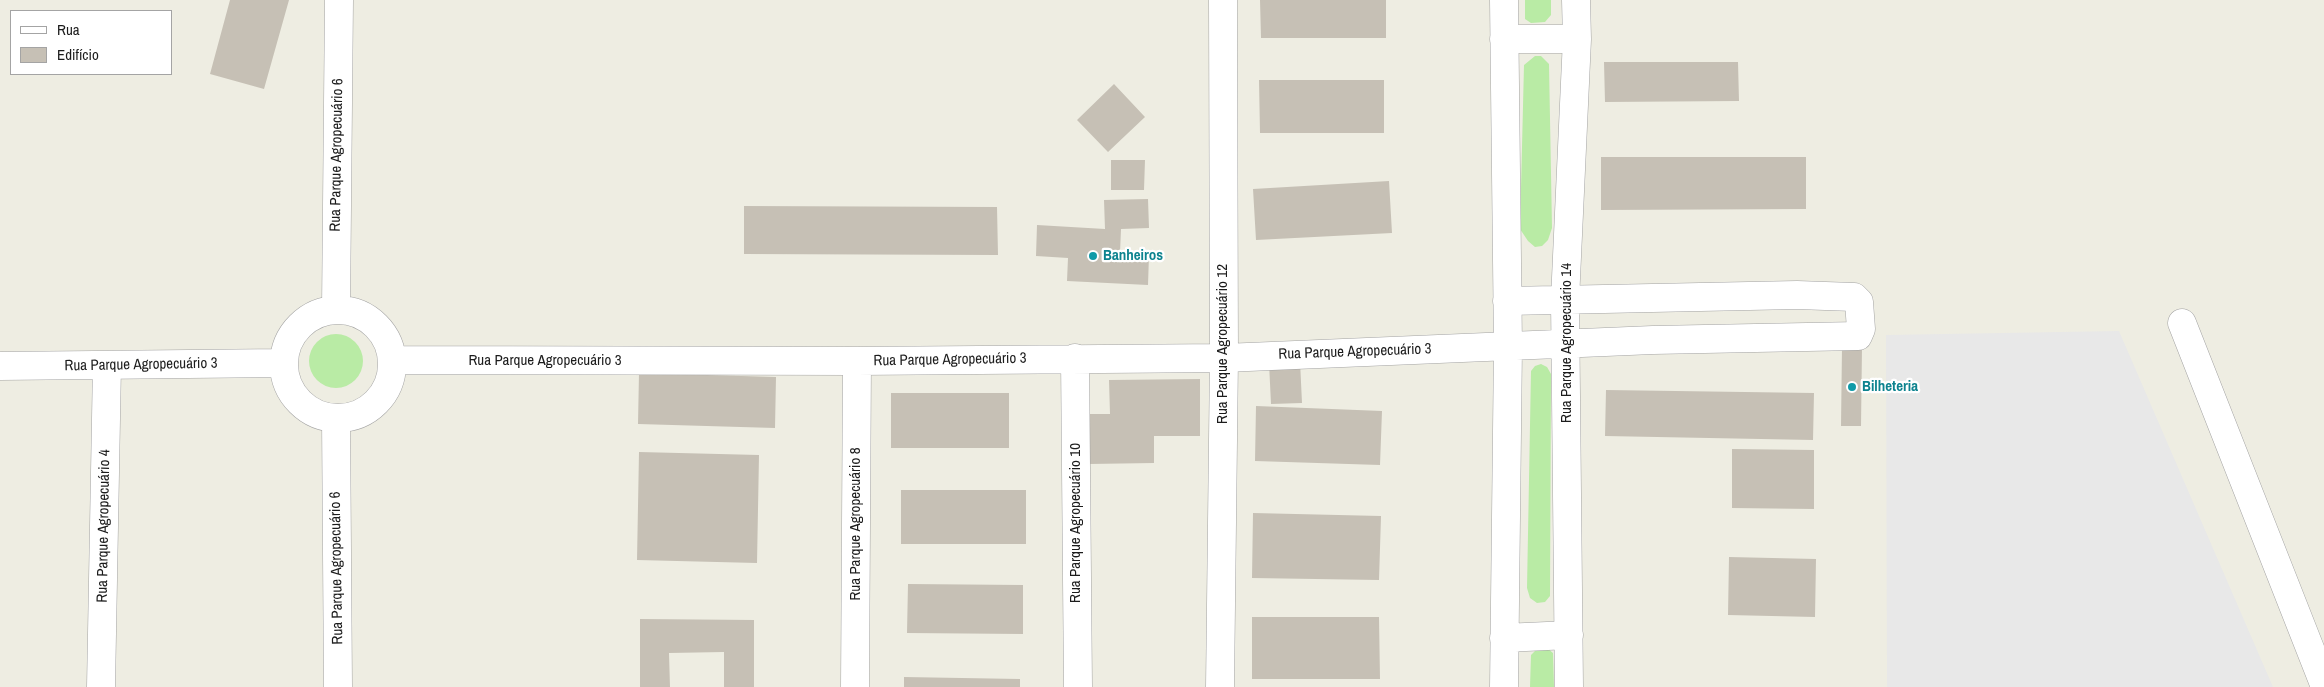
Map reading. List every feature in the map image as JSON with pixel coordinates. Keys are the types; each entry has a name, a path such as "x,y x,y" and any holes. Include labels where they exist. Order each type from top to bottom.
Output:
{"street":[{"name":"Rua Parque Agropecuário 6","path":"336,309 339,0"},
{"name":"Rua Parque Agropecuário 12","path":"1220,687 1224,358 1223,0"},
{"path":"1504,0 1508,346 1504,687"},
{"name":"Rua Parque Agropecuário 14","path":"1569,687 1565,300 1577,39 1576,0"},
{"path":"1504,39 1577,39"},
{"name":"Rua Parque Agropecuário 3","path":"392,360 857,361 1224,358 1508,346 1858,336 1861,329 1858,302 1854,297 1797,295 1731,297"},
{"path":"1507,301 1731,297 1734,340"},
{"path":"336,309 353,311 368,318 380,330 389,344 392,360 391,378 383,395 370,408 353,416 336,418 319,415 304,407 293,395 285,380 282,363 286,347 293,332 305,320 320,312 336,309"},
{"path":"2182,323 2324,684"},
{"name":"Rua Parque Agropecuário 10","path":"1075,358 1078,687"},
{"name":"Rua Parque Agropecuário 8","path":"855,687 857,361"},
{"name":"Rua Parque Agropecuário 3","path":"0,366 282,363"},
{"name":"Rua Parque Agropecuário 4","path":"101,687 106,365"},
{"name":"Rua Parque Agropecuário 6","path":"336,418 338,687"},
{"path":"1504,638 1568,635"}],"green space":[{"path":"1525,0 1551,0 1551,15 1545,22 1531,23 1525,19"},
{"path":"1535,56 1541,56 1549,64 1552,228 1548,240 1542,246 1535,247 1528,241 1520,229 1524,65"},
{"path":"336,334 346,336 355,342 361,351 363,361 361,371 355,380 346,386 336,388 326,386 317,380 311,371 309,361 311,351 317,342 326,336"},
{"path":"1541,364 1547,367 1551,374 1550,596 1545,602 1537,603 1530,598 1527,588 1531,371 1535,366"},
{"path":"1539,647 1547,648 1553,653 1554,687 1530,687 1531,655"}],"shaded area":[{"path":"2119,331 2273,687 1887,687 1886,335"}],"building":[{"path":"230,0 289,0 264,89 210,74"},
{"path":"1260,0 1386,0 1386,38 1261,38"},
{"path":"1604,62 1738,62 1739,101 1605,102"},
{"path":"1259,80 1384,80 1384,133 1260,133"},
{"path":"1114,84 1145,117 1108,152 1077,120"},
{"path":"1601,157 1806,157 1806,209 1601,210"},
{"path":"1111,160 1145,160 1144,190 1111,190"},
{"path":"1389,181 1392,233 1256,240 1253,189"},
{"name":"Banheiros","path":"1148,199 1149,228 1121,229 1120,253 1149,255 1148,285 1067,281 1068,258 1036,256 1037,225 1105,229 1104,200"},
{"path":"744,206 997,207 998,255 744,254"},
{"name":"Bilheteria","path":"1842,347 1862,347 1861,426 1841,426"},
{"path":"1300,361 1302,403 1271,404 1269,363"},
{"path":"639,373 776,377 775,428 638,424"},
{"path":"1200,379 1200,436 1154,436 1154,463 1089,464 1089,414 1110,414 1109,380"},
{"path":"1606,390 1814,393 1813,440 1605,436"},
{"path":"891,393 1009,393 1009,448 891,448"},
{"path":"1256,406 1382,411 1380,465 1255,461"},
{"path":"1732,449 1814,450 1814,509 1732,508"},
{"path":"639,452 759,455 757,563 637,560"},
{"path":"901,490 1026,490 1026,544 901,544"},
{"path":"1253,513 1381,516 1379,580 1252,578"},
{"path":"1729,557 1816,559 1815,617 1728,615"},
{"path":"908,584 1023,585 1023,634 907,633"},
{"path":"1252,617 1379,617 1380,679 1252,679"},
{"path":"640,619 754,620 754,687 724,687 724,652 669,653 670,687 640,687"},
{"path":"904,677 1020,679 1020,687 904,687"}],"place":[{"name":"Banheiros","path":"1093,256"},
{"name":"Bilheteria","path":"1852,387"}]}
